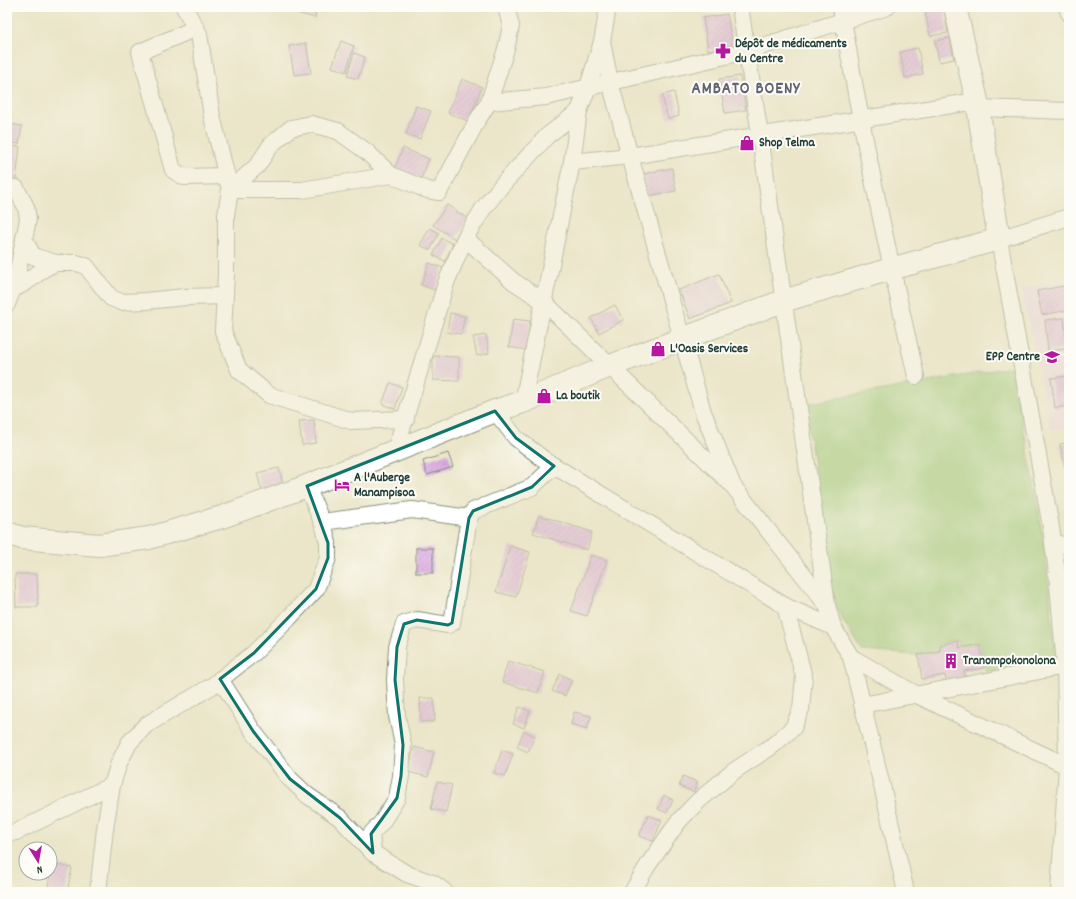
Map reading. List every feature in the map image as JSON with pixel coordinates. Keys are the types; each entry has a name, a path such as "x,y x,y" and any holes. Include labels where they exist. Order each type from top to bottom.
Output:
{"street":[{"path":"184,7 199,34 212,116 229,183 226,215 223,331 239,370 268,395 351,421 406,419"},
{"path":"229,183 257,166 271,145 291,128 311,124 338,131 367,152 391,176 427,190 439,192 478,119 489,102 506,49 511,26 506,7"},
{"path":"523,402 572,162 579,111 602,42 608,7"},
{"path":"740,7 760,135 827,605 833,628 851,657 884,790 906,892"},
{"path":"489,102 546,97 747,51 842,14 887,7"},
{"path":"955,7 977,104 999,239 1061,545 1057,573 1066,666 1067,766 1066,832 1059,892"},
{"path":"1067,7 1069,13"},
{"path":"842,14 860,120 916,376"},
{"path":"196,28 140,52 173,170 184,177 302,190 391,176"},
{"path":"602,42 610,82 630,156 703,412 733,486"},
{"path":"572,162 630,156 860,120 977,104 1069,111"},
{"path":"395,452 446,283 465,238 483,209 502,185 547,136 579,111"},
{"path":"7,187 16,188 26,207 28,219 16,281 9,296"},
{"path":"7,533 22,538 99,545 149,538 222,517 307,486 495,411 523,402 610,366 783,301 892,268 999,239 1069,217"},
{"path":"465,238 513,281 543,301 733,486 827,605"},
{"path":"24,239 33,256 56,263 78,263 86,266 111,298 121,302 186,297 225,296"},
{"path":"9,296 45,268 56,263"},
{"path":"495,411 516,438 554,466 785,606 833,628"},
{"path":"373,853 371,834 382,822 397,798 401,776 403,746 397,716 395,680 397,647 404,624 417,620 448,625 452,622 469,518 473,511 532,487 554,466"},
{"path":"98,892 112,785 119,763 129,743 146,725 186,702 220,679 254,653 316,589 328,558 328,543 322,522 307,486"},
{"path":"322,522 412,510 469,518"},
{"path":"632,892 648,865 678,822 697,802 734,771 772,746 793,728 801,709 804,676 785,606"},
{"path":"851,657 917,695 1067,766"},
{"path":"862,705 1066,666"},
{"path":"220,679 253,731 290,780 307,796 340,818 373,853 407,874 433,884 445,892"},
{"path":"7,834 16,832 112,785"}],"highlighted area":[{"path":"495,411 516,438 554,466 532,487 473,511 469,518 452,623 448,625 417,620 404,624 397,647 395,680 403,745 401,776 397,798 371,834 373,853 340,818 290,779 253,731 220,679 254,653 316,589 328,558 328,543 307,486"}],"shaded area":[{"name":"EPP Centre","path":"1069,279 1069,427 1051,430 1021,288"}],"green space":[{"path":"1011,367 1036,492 1048,575 1056,658 986,672 980,643 960,647 958,640 939,644 940,651 917,655 862,651 835,607 805,404"}],"building":[{"path":"294,7 317,7 315,18 293,12"},
{"path":"944,8 948,33 930,36 925,11"},
{"path":"727,14 733,46 708,50 703,18"},
{"path":"950,38 954,59 939,62 935,41"},
{"path":"341,41 354,46 346,72 332,67"},
{"path":"306,43 311,73 294,75 289,46"},
{"path":"918,48 923,74 905,78 900,52"},
{"path":"354,53 365,57 358,79 347,76"},
{"path":"740,76 746,110 725,113 719,79"},
{"path":"462,79 482,87 468,121 448,113"},
{"path":"674,92 679,116 668,119 662,95"},
{"path":"416,106 431,111 420,139 406,134"},
{"path":"10,124 22,126 19,144 7,142"},
{"path":"7,146 20,147 16,180 7,179"},
{"path":"403,148 429,159 421,179 395,168"},
{"path":"672,168 676,191 647,196 643,174"},
{"path":"447,205 468,219 455,239 433,225"},
{"path":"430,228 439,233 430,250 420,245"},
{"path":"442,238 453,244 445,261 433,255"},
{"path":"429,263 443,268 435,290 421,285"},
{"path":"719,274 731,303 690,319 679,290"},
{"path":"1069,285 1069,310 1042,315 1037,291"},
{"path":"615,305 623,320 599,333 591,318"},
{"path":"450,313 465,316 461,334 447,332"},
{"path":"1064,318 1067,349 1048,351 1045,320"},
{"path":"513,319 530,321 526,350 509,347"},
{"path":"486,335 489,353 477,356 473,337"},
{"path":"433,356 459,357 459,381 433,380"},
{"path":"1069,376 1069,406 1055,408 1051,378"},
{"path":"390,383 402,387 395,409 382,404"},
{"path":"314,420 316,443 302,445 299,421"},
{"path":"1069,442 1069,466 1065,467 1060,444"},
{"path":"448,453 453,467 427,475 423,461"},
{"path":"279,468 284,489 263,495 257,473"},
{"path":"539,515 592,532 587,550 533,533"},
{"path":"510,546 530,552 516,597 496,592"},
{"path":"416,548 433,548 433,573 416,573"},
{"path":"591,555 607,560 587,616 571,611"},
{"path":"15,574 37,574 38,607 16,607"},
{"name":"Tranompokonolona","path":"958,641 959,648 980,644 984,668 964,671 966,678 946,681 945,675 922,679 918,655 940,651 939,645"},
{"path":"508,661 545,672 538,693 502,682"},
{"path":"560,674 572,680 565,696 552,691"},
{"path":"420,698 434,698 435,721 421,722"},
{"path":"519,707 530,711 524,728 513,724"},
{"path":"574,712 591,716 587,729 571,724"},
{"path":"524,731 535,736 528,752 517,747"},
{"path":"414,747 434,752 428,777 408,772"},
{"path":"502,750 513,754 505,776 494,773"},
{"path":"683,776 697,782 694,792 679,786"},
{"path":"437,782 452,785 446,812 431,809"},
{"path":"664,795 673,800 667,813 658,809"},
{"path":"648,815 662,820 653,841 639,836"},
{"path":"58,865 72,868 67,892 47,892 49,881 58,881"}],"place":[{"name":"Dépôt de médicaments du Centre","path":"723,51"},
{"name":"Shop Telma","path":"747,143"},
{"name":"L'Oasis Services","path":"658,349"},
{"name":"EPP Centre","path":"1052,357"},
{"name":"La boutik","path":"544,396"},
{"name":"A l'Auberge Manampisoa","path":"342,485"},
{"name":"Tranompokonolona","path":"951,661"}],"district":[{"name":"AMBATO BOENY","path":"746,90"}]}
